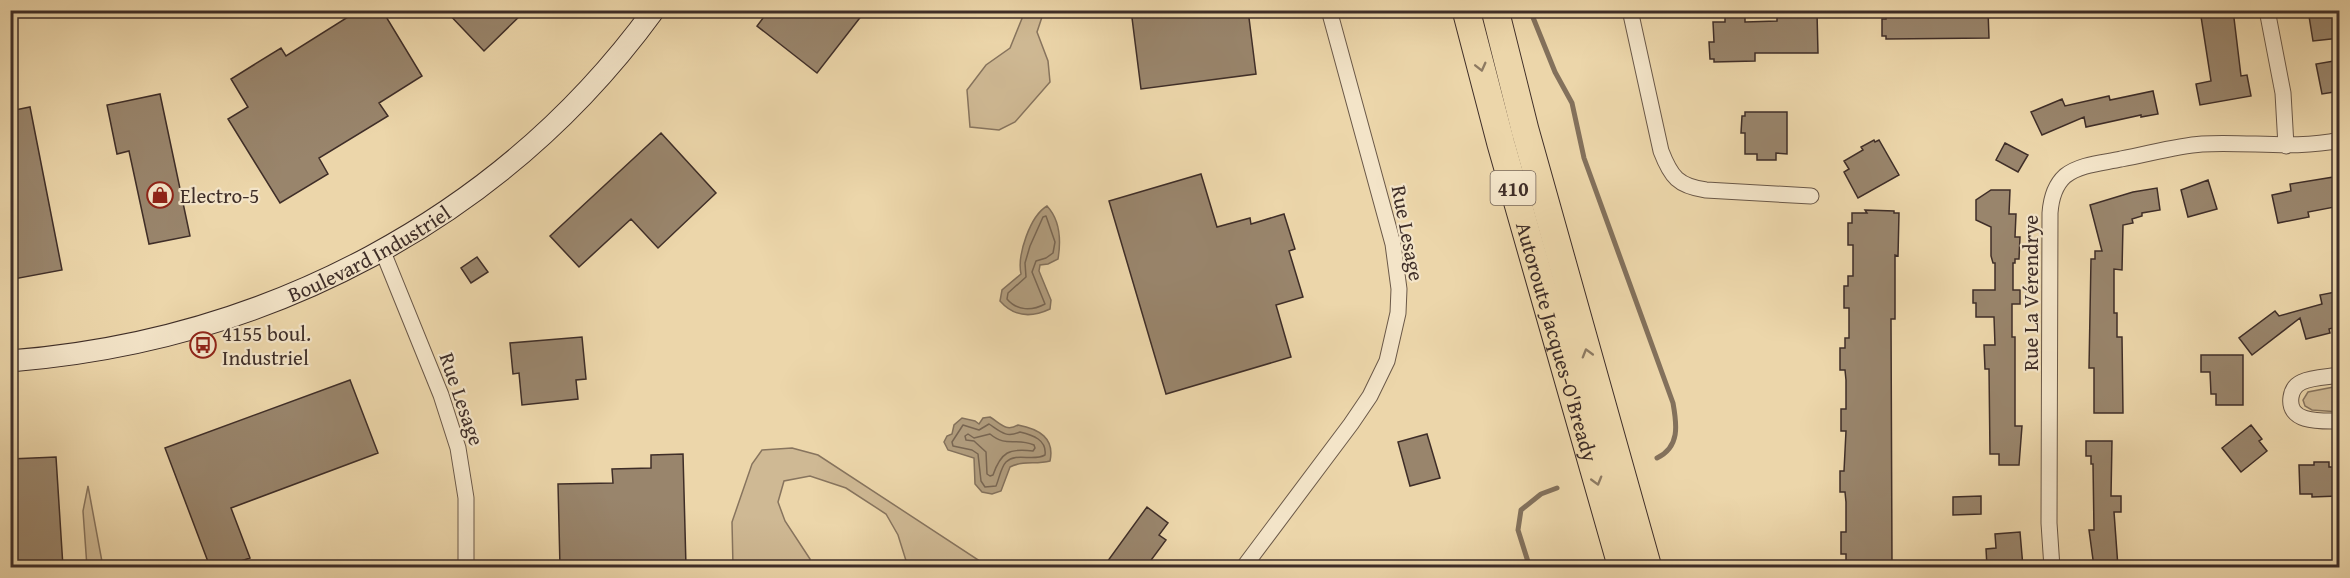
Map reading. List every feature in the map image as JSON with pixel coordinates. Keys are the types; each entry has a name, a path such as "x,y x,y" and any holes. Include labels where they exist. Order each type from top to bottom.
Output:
{"highway":[{"name":"Autoroute Jacques-O'Bready","path":"1467,10 1504,155 1622,567"},
{"name":"Autoroute Jacques-O'Bready","path":"1495,10 1528,141 1648,567"}],"main road":[{"name":"Boulevard Industriel","path":"10,361 80,354 193,327 267,303 382,252 459,203 546,134 597,82 654,10"}],"street":[{"name":"Rue Lesage","path":"1243,567 1370,396 1387,361 1398,313 1399,289 1393,244 1329,10"},
{"path":"1630,10 1661,151 1668,168 1677,180 1689,187 1706,190 1811,196"},
{"path":"2267,10 2283,93 2286,146"},
{"name":"Rue La Vérendrye","path":"2052,567 2049,523 2050,213 2051,201 2058,183 2065,176 2081,168 2167,149 2220,144 2286,146 2340,140"},
{"name":"Rue Lesage","path":"382,252 441,395 456,439 464,473 466,498 466,567"},
{"path":"2340,375 2305,380 2298,384 2291,395 2291,402 2297,414 2303,418 2340,421"}],"shaded area":[{"path":"1025,11 1044,11 1037,32 1048,61 1050,82 1015,122 999,130 970,127 967,90 986,65 1010,48"},
{"path":"2339,386 2339,412 2312,410 2305,406 2303,400 2308,392"},
{"path":"792,448 818,455 989,567 908,567 898,535 886,514 846,488 810,476 784,481 778,502 785,521 810,559 809,567 733,567 732,522 752,464 762,450"},
{"path":"88,486 103,567 87,567 83,511"}],"water":[{"path":"1047,206 1055,218 1059,238 1058,259 1040,265 1039,271 1051,300 1050,309 1030,315 1017,313 1000,301 1002,290 1021,274 1021,257 1026,237 1035,218"},
{"path":"990,417 1010,428 1018,425 1039,432 1048,441 1051,453 1050,461 1010,467 1001,491 992,494 982,492 975,484 974,458 948,450 944,442 947,436 952,434 954,425 962,418 979,424 983,418"}],"building":[{"path":"359,10 382,10 422,76 379,103 388,116 319,158 328,174 280,203 228,119 248,107 231,79 281,48 286,56"},
{"path":"445,10 526,10 484,51"},
{"path":"769,10 827,10 834,16 839,10 866,10 817,73 757,26"},
{"path":"1131,10 1248,10 1256,74 1141,89"},
{"path":"1788,10 1817,13 1818,53 1755,53 1755,61 1714,62 1714,59 1710,59 1709,42 1714,42 1713,22 1725,22 1725,16 1745,16 1745,22 1777,21 1777,13 1788,13"},
{"path":"1886,10 1988,10 1989,38 1886,39 1886,36 1882,36 1882,19 1886,19"},
{"path":"2200,10 2233,10 2241,76 2247,75 2251,96 2200,105 2196,84 2211,81"},
{"path":"2308,10 2340,10 2340,38 2313,41"},
{"path":"2340,60 2340,91 2322,94 2316,64"},
{"path":"2153,91 2158,114 2141,117 2141,115 2086,127 2084,117 2042,135 2031,112 2062,99 2065,106 2109,96 2110,100"},
{"name":"Electro-5","path":"160,94 190,236 149,244 129,151 117,154 107,105"},
{"path":"30,107 62,270 14,279 10,259 10,111"},
{"path":"1745,112 1787,112 1787,154 1776,153 1776,160 1757,160 1757,154 1745,154 1745,133 1741,133 1742,116 1745,116"},
{"path":"661,133 716,193 658,248 631,219 579,267 550,236"},
{"path":"1874,140 1875,142 1879,140 1899,175 1858,198 1844,172 1849,169 1844,161 1863,150 1861,147"},
{"path":"2005,143 2028,155 2018,172 1996,160"},
{"path":"1201,174 1217,227 1250,218 1251,224 1284,214 1295,249 1289,251 1303,297 1276,305 1291,357 1166,394 1109,201"},
{"path":"2340,176 2340,206 2308,212 2309,217 2278,223 2272,195 2291,191 2290,184"},
{"path":"2208,180 2217,209 2188,217 2181,190"},
{"path":"2157,188 2160,210 2142,213 2142,216 2132,219 2133,223 2123,225 2122,270 2114,269 2114,313 2117,313 2117,337 2122,337 2123,413 2094,413 2094,368 2089,368 2091,259 2095,259 2095,251 2102,251 2090,205 2133,192"},
{"path":"1991,190 2010,190 2009,214 2016,214 2015,237 2020,237 2019,259 2015,259 2013,263 2013,290 2020,290 2020,304 2012,304 2012,337 2015,337 2015,426 2022,426 2019,465 1999,465 1999,454 1990,454 1989,369 1985,369 1984,345 1995,345 1994,317 1976,317 1976,303 1973,303 1973,290 1995,290 1995,263 1991,256 1991,227 1976,220 1976,200"},
{"path":"1865,210 1899,213 1898,256 1895,255 1895,319 1891,319 1892,564 1846,564 1846,554 1841,554 1841,532 1846,532 1846,502 1845,492 1840,492 1840,471 1844,471 1846,431 1841,431 1841,409 1846,409 1846,380 1845,370 1840,370 1840,348 1845,348 1845,338 1849,338 1849,308 1844,308 1844,286 1848,286 1848,276 1853,276 1853,245 1848,245 1848,223 1852,223 1852,213 1867,213"},
{"path":"477,257 488,272 471,283 461,268"},
{"path":"2335,292 2340,310 2340,326 2329,329 2330,333 2306,339 2300,318 2252,355 2239,338 2275,311 2279,316 2322,304 2320,295"},
{"path":"582,337 586,379 576,380 578,399 522,405 519,373 513,374 510,343"},
{"path":"2201,355 2243,355 2243,405 2216,405 2216,394 2211,394 2210,372 2201,372"},
{"path":"350,380 378,453 231,508 250,558 223,567 210,567 165,448"},
{"path":"2251,425 2262,439 2259,441 2267,451 2241,472 2222,448"},
{"path":"1427,434 1440,478 1410,486 1398,442"},
{"path":"2086,441 2112,441 2111,496 2121,496 2121,512 2114,512 2118,567 2094,567 2089,530 2094,530 2093,464 2091,464 2091,456 2086,456"},
{"path":"683,454 686,567 560,567 558,484 613,483 612,469 651,468 651,455"},
{"path":"56,457 63,567 10,567 10,459"},
{"path":"2314,462 2329,462 2329,467 2340,467 2338,496 2312,497 2312,494 2300,494 2299,465 2314,465"},
{"path":"1981,496 1981,514 1953,515 1953,497"},
{"path":"1147,507 1168,523 1159,535 1166,540 1146,567 1114,567 1107,562"},
{"path":"2020,532 2023,567 1987,567 1986,549 1996,548 1995,534"}],"waterway":[{"path":"1530,10 1555,72 1572,103 1584,158 1673,403 1676,427 1673,442 1670,448 1657,458"},
{"path":"1530,568 1518,530 1521,510 1541,494 1557,488"}],"place":[{"name":"Electro-5","path":"160,195"},
{"name":"4155 boul. Industriel","path":"203,345"}]}
